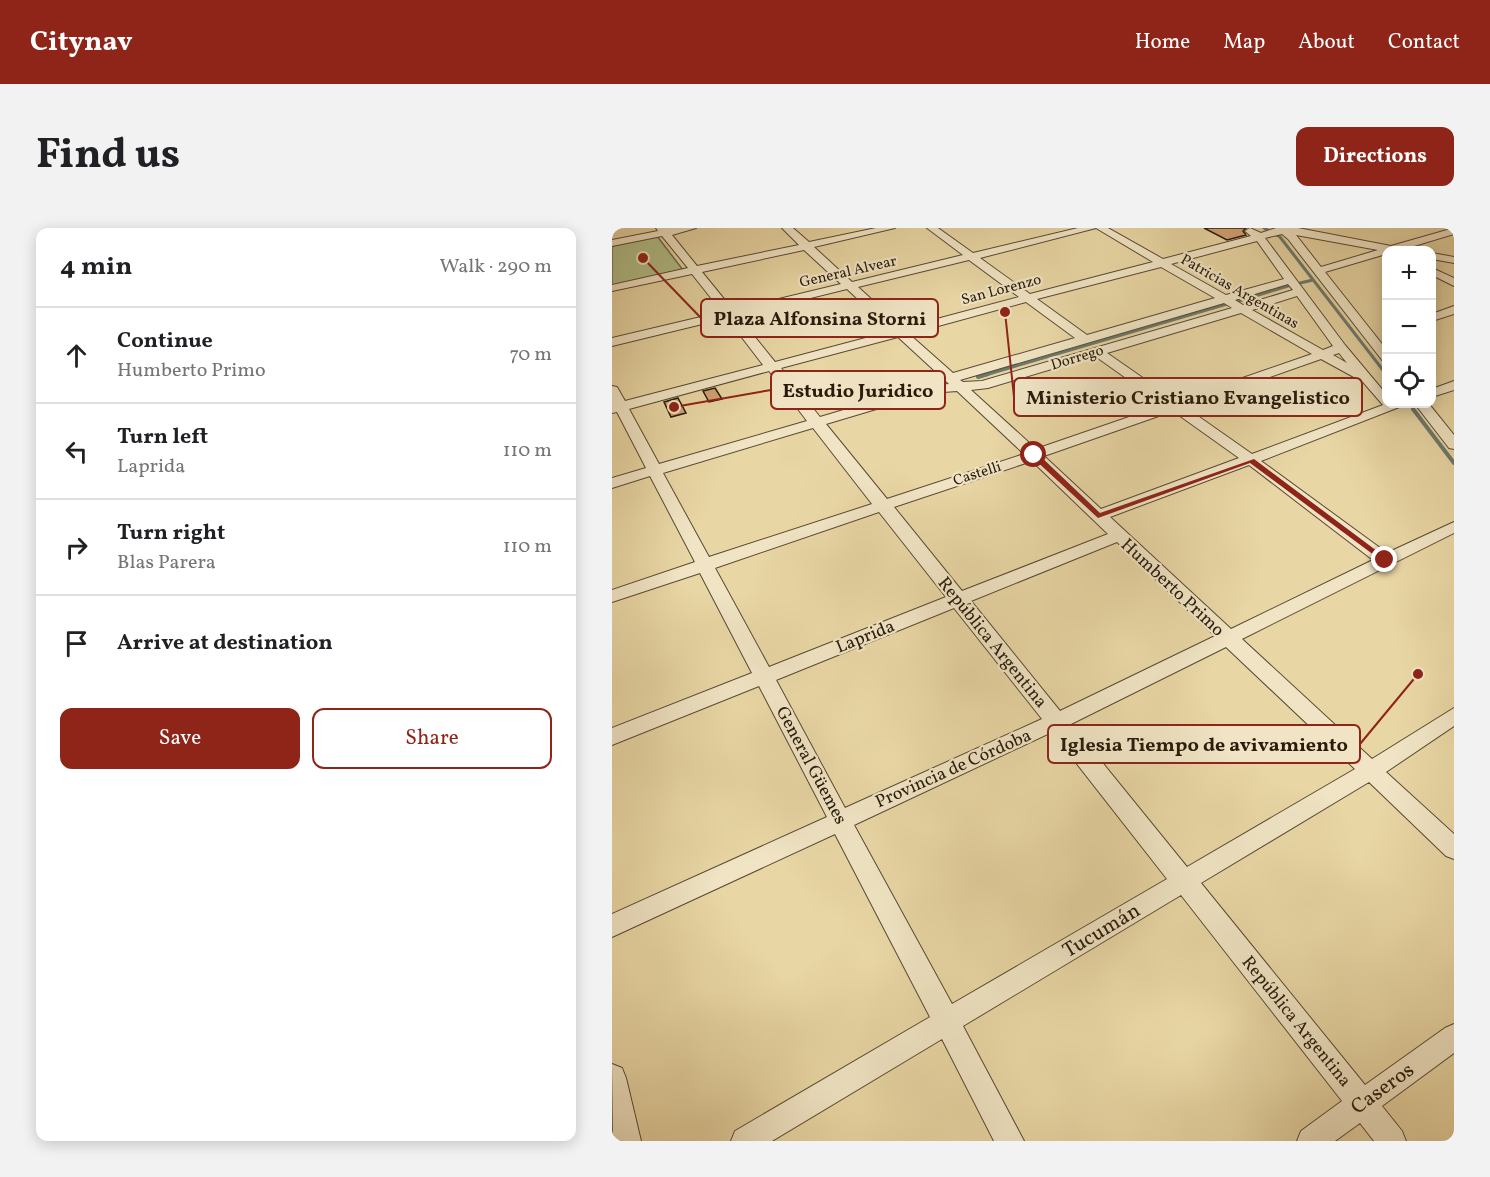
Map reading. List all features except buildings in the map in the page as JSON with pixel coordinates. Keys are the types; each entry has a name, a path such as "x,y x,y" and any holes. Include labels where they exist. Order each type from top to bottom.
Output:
{"street":[{"path":"612,243 663,231 691,228"},
{"name":"Humberto Primo","path":"787,228 1034,455 1454,849"},
{"path":"612,288 890,228"},
{"path":"932,228 1084,339"},
{"name":"General Alvear","path":"612,342 1090,228"},
{"name":"Patricias Argentinas","path":"1101,228 1365,379"},
{"path":"1244,228 1262,236 1299,292 1341,348 1365,379 1382,395"},
{"path":"1285,229 1382,248"},
{"path":"1285,229 1384,354"},
{"name":"San Lorenzo","path":"615,402 772,367 1163,264 1285,229"},
{"name":"República Argentina","path":"663,231 880,504 1058,721 1392,1141"},
{"path":"1403,246 1454,231"},
{"path":"1318,271 1382,252"},
{"path":"1436,257 1454,260"},
{"path":"1436,274 1454,283"},
{"name":"Dorrego","path":"612,483 956,383 1084,339 1291,280"},
{"name":"Dorrego","path":"956,383 984,385 1299,292"},
{"path":"1436,316 1454,310"},
{"path":"1371,337 1382,333"},
{"name":"Castelli","path":"612,596 880,504 1034,455 1341,348"},
{"path":"1096,351 1251,460 1385,560"},
{"path":"1436,391 1454,385"},
{"name":"General Güemes","path":"615,402 656,470 1010,1141"},
{"path":"1098,516 1251,460 1382,408"},
{"path":"1425,408 1454,445"},
{"name":"Provincia de Córdoba","path":"612,926 1058,721 1454,527"},
{"name":"Laprida","path":"612,737 1118,536"},
{"name":"Tucumán","path":"745,1141 1370,771 1454,716"},
{"name":"Caseros","path":"1311,1141 1454,1037"},
{"path":"612,1078 627,1141"}],"green space":[{"path":"657,236 683,270 612,286 612,246"}],"waterway":[{"path":"1264,228 1280,237 1382,369"},
{"path":"1300,283 1313,280"},
{"path":"1232,303 1288,286"},
{"path":"982,376 1227,304"},
{"path":"978,377 988,374"},
{"path":"1413,409 1454,463"}],"place":[{"name":"Plaza Alfonsina Storni","path":"643,258"},
{"name":"Ministerio Cristiano Evangelistico","path":"1005,312"},
{"name":"Estudio Juridico","path":"674,407"},
{"name":"Iglesia Tiempo de avivamiento","path":"1418,674"}],"route":[{"path":"1034,455 1098,516 1251,460 1385,560"}]}
